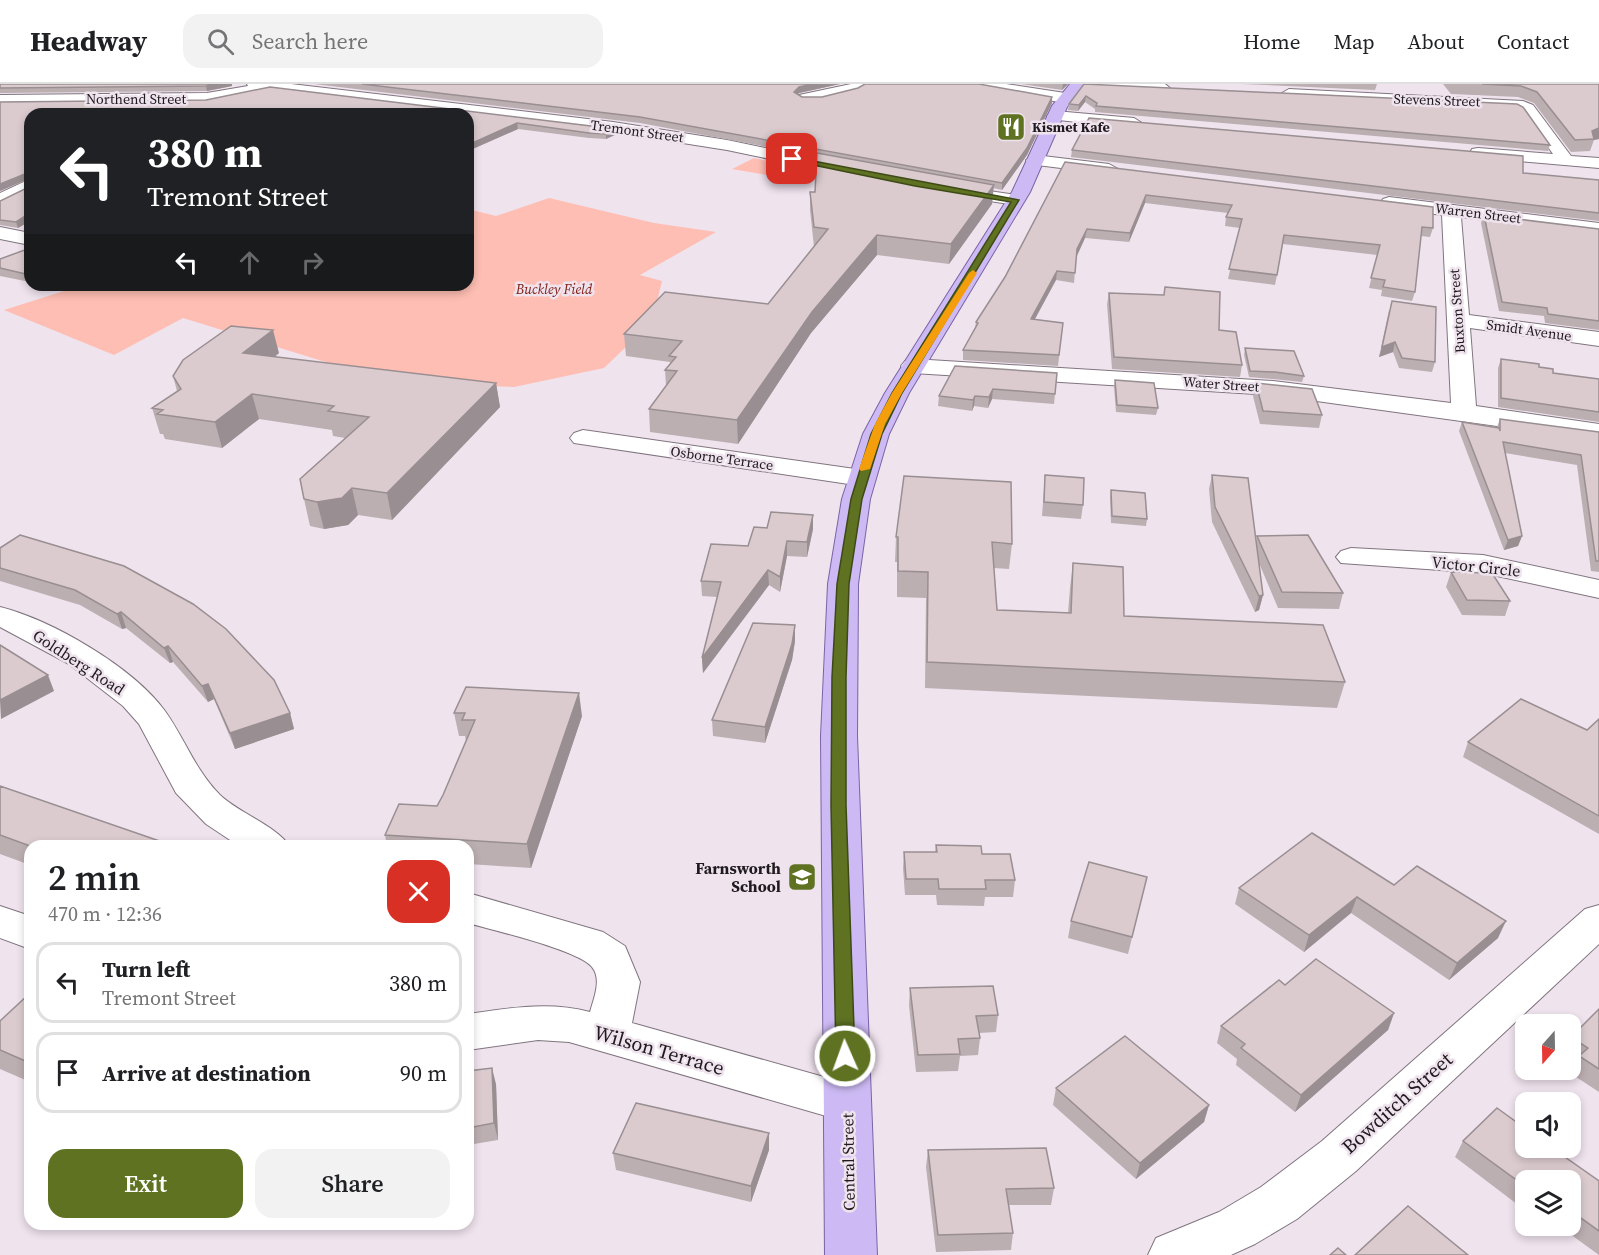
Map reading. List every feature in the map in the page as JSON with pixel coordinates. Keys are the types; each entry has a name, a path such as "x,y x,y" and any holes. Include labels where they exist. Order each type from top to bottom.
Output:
{"main road":[{"name":"Central Street","path":"851,1255 839,805 839,677 843,584 851,525 862,478 880,424 913,366 1016,200 1066,99"}],"street":[{"path":"309,90 329,84"},
{"path":"804,98 844,93 864,84"},
{"path":"979,84 1066,99 1147,124"},
{"path":"1100,84 1182,89"},
{"name":"Tremont Street","path":"262,85 439,108"},
{"name":"Northend Street","path":"3,101 207,98 262,85"},
{"name":"Stevens Street","path":"1277,93 1522,105 1528,108 1566,160"},
{"path":"174,108 207,98"},
{"name":"Tremont Street","path":"474,113 679,137 879,177"},
{"path":"1460,151 1599,163"},
{"path":"1035,160 1129,171"},
{"path":"0,201 24,187"},
{"path":"933,187 1016,200"},
{"name":"Warren Street","path":"1376,201 1599,228"},
{"name":"Buxton Street","path":"1450,210 1464,412"},
{"path":"0,233 24,238"},
{"name":"Smidt Avenue","path":"1458,320 1599,339"},
{"name":"Water Street","path":"913,366 1221,383 1464,412 1599,432"},
{"name":"Osborne Terrace","path":"583,438 862,478"},
{"name":"Victor Circle","path":"1351,557 1483,564 1599,589"},
{"name":"Goldberg Road","path":"0,616 51,641 130,694 150,714 180,770 213,813 260,840"},
{"path":"474,910 588,943 610,957 619,982 607,1035"},
{"name":"Bowditch Street","path":"1174,1255 1237,1228 1279,1203 1339,1156 1599,920"},
{"path":"0,921 24,931"},
{"name":"Wilson Terrace","path":"474,1031 538,1022 569,1024 847,1102"}],"green space":[{"path":"754,158 809,170 807,182 732,169"},
{"name":"Buckley Field","path":"549,198 654,223 716,232 640,275 662,281 652,322 604,368 514,387 424,384 371,376 183,318 114,355 4,310 64,291 474,291 474,210 496,216"}],"building":[{"path":"0,84 216,84 206,86 0,88"},
{"path":"362,84 813,84 799,87 794,92 802,97 822,97 858,88 865,84 979,84 1052,97 1027,148 1002,183 640,117"},
{"path":"1084,84 1517,104 1523,107 1550,145 1096,106 1097,103 1086,96 1079,105 1069,104"},
{"path":"1482,84 1599,84 1599,128 1592,131 1594,139 1575,140 1537,92 1521,86"},
{"path":"270,87 443,108 24,108 24,174 0,184 0,102 206,100"},
{"path":"474,112 616,129 606,134 589,133 517,123 474,142"},
{"path":"1089,118 1523,156 1523,173 1599,180 1599,213 1072,150"},
{"path":"817,153 994,185 951,244 877,235 812,312 737,420 649,409 677,371 665,370 676,357 669,356 682,341 624,334 665,292 768,304 828,229 814,227 810,192 815,192"},
{"path":"1065,162 1433,207 1433,228 1422,227 1415,292 1383,287 1385,280 1371,278 1380,245 1284,235 1277,275 1229,269 1242,219 1226,217 1232,205 1146,195 1130,233 1087,229 1077,249 1075,273 1057,271 1031,319 1063,323 1059,355 963,350 978,323 976,322 1005,277"},
{"path":"24,189 24,217 16,222 0,220 0,201"},
{"path":"1484,215 1599,229 1599,321 1548,314 1547,308 1502,302"},
{"path":"24,250 24,274 0,268 0,259"},
{"path":"1165,287 1220,292 1219,330 1236,332 1242,365 1114,357 1109,293 1164,295"},
{"path":"1392,301 1436,307 1435,362 1402,358 1395,342 1382,347"},
{"path":"231,326 273,330 243,353 496,383 387,493 352,488 342,498 317,502 304,499 300,479 369,417 328,411 334,406 252,394 215,422 157,414 163,410 152,408 181,389 173,376 183,360"},
{"path":"1245,348 1294,351 1304,376 1250,371"},
{"path":"1501,359 1539,364 1539,367 1553,369 1553,373 1599,379 1599,412 1501,398"},
{"path":"955,366 1057,373 1055,394 993,389 989,397 975,396 973,400 939,396"},
{"path":"1115,380 1154,383 1158,408 1117,405"},
{"path":"1256,383 1312,389 1322,415 1263,411"},
{"path":"1500,419 1599,432 1599,561 1596,561 1581,455 1503,442 1522,536 1508,540 1462,422 1499,428 1500,431"},
{"path":"1045,475 1084,478 1083,505 1044,502"},
{"path":"1212,475 1248,478 1263,595 1259,596 1215,507"},
{"path":"904,476 1011,482 1012,544 992,542 997,610 1071,613 1073,563 1123,567 1124,616 1323,625 1345,682 927,662 928,572 898,571 898,537 896,537"},
{"path":"1111,490 1145,493 1147,519 1112,516"},
{"path":"771,512 813,515 807,542 787,541 780,577 768,570 702,658 721,582 701,581 711,544 748,546 754,527 767,528"},
{"path":"20,535 124,566 193,604 226,629 274,680 290,713 230,733 208,684 202,686 168,646 164,648 121,612 117,614 75,590 0,568 0,548"},
{"path":"1308,535 1343,593 1282,592 1257,536"},
{"path":"1451,572 1492,573 1510,601 1467,600"},
{"path":"753,623 795,625 792,644 765,727 712,720"},
{"path":"0,645 48,675 0,700"},
{"path":"466,687 579,693 527,844 385,835 399,804 437,806 475,720 462,720 465,713 454,713"},
{"path":"1521,699 1587,730 1599,719 1599,816 1468,742"},
{"path":"0,786 157,840 24,840 24,844 0,835"},
{"path":"1312,833 1394,885 1417,866 1506,921 1457,963 1357,897 1309,935 1239,888"},
{"path":"936,845 981,846 982,854 1010,854 1015,880 985,880 986,889 939,889 938,879 906,879 904,852 937,852"},
{"path":"1089,862 1147,877 1132,937 1071,921"},
{"path":"1316,959 1394,1013 1301,1095 1241,1048 1245,1044 1221,1026 1279,980 1285,985"},
{"path":"993,986 998,1015 976,1016 980,1038 958,1039 960,1054 918,1055 910,988"},
{"path":"24,999 24,1060 0,1050 0,1021"},
{"path":"1599,1009 1599,1069 1581,1057 1581,1054 1588,1048 1581,1043 1581,1027"},
{"path":"1125,1036 1209,1105 1140,1163 1056,1088"},
{"path":"492,1068 494,1123 474,1127 474,1070"},
{"path":"636,1103 769,1133 751,1186 613,1153"},
{"path":"1497,1108 1515,1121 1515,1158 1566,1158 1599,1181 1599,1231 1581,1218 1581,1170 1515,1170 1515,1179 1463,1141"},
{"path":"1046,1148 1054,1188 1006,1189 1013,1233 938,1235 928,1150"},
{"path":"1408,1206 1468,1255 1355,1255"},
{"path":"1338,1248 1346,1255 1330,1255"}],"slow traffic":[{"path":"865,469 880,424 897,393 973,273"}],"place":[{"name":"Kismet Kafe","path":"1011,127"},
{"name":"Farnsworth School","path":"802,877"}],"route":[{"path":"792,159 915,184 1016,200 974,272 928,341 880,424 856,499 843,584 839,677 839,805 845,1056"}]}
